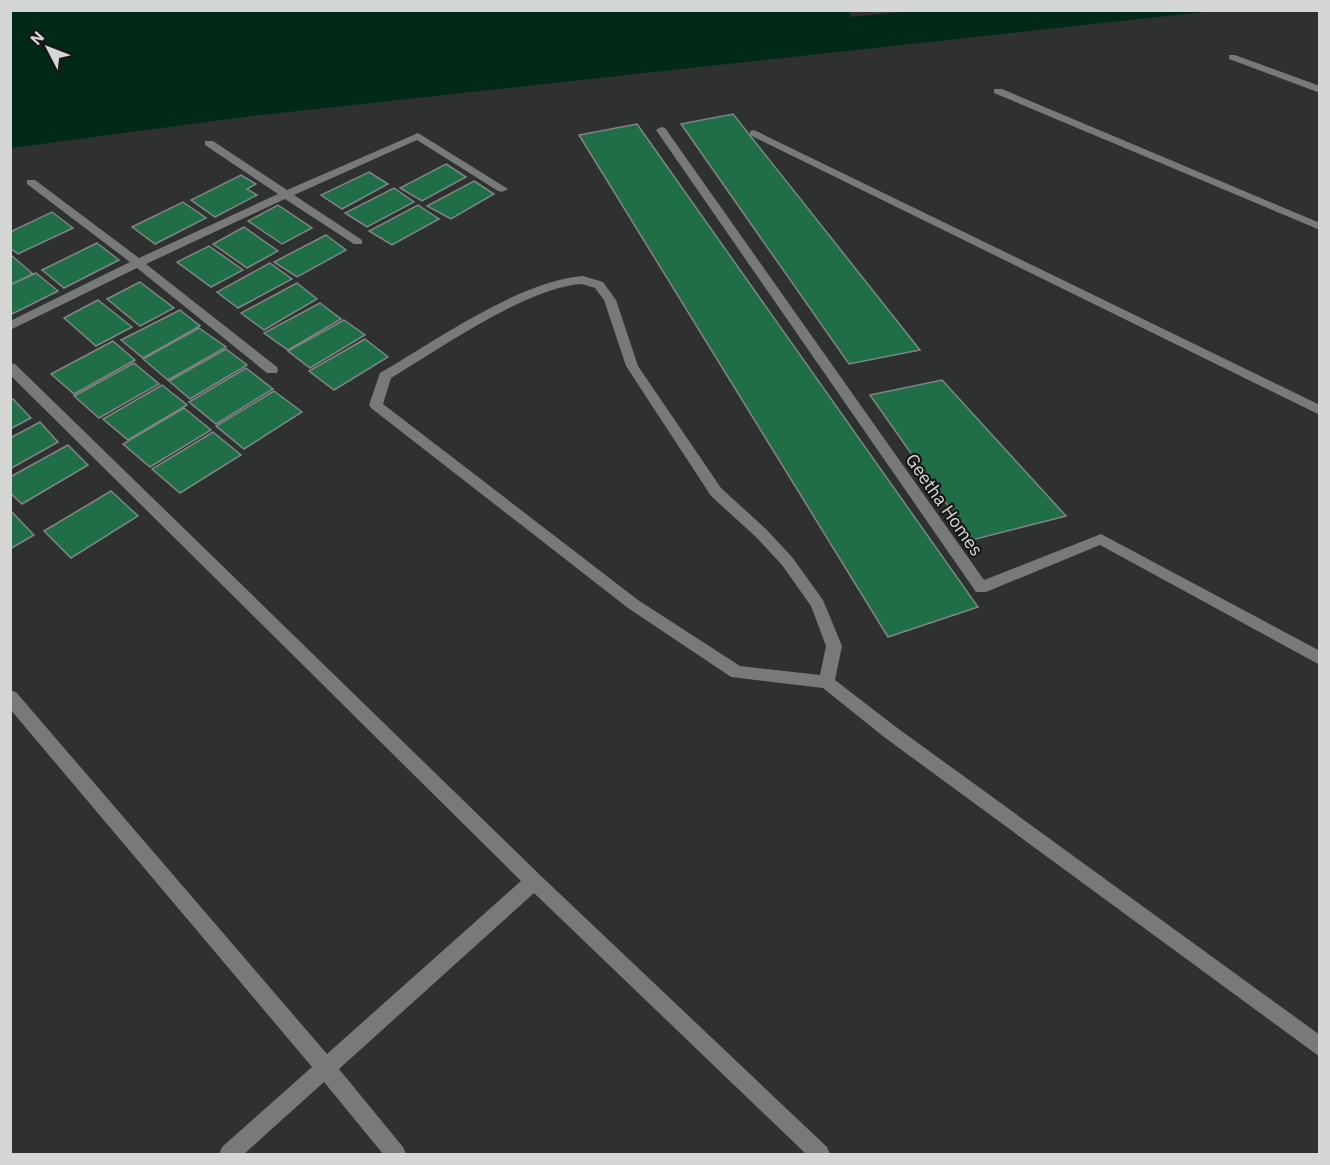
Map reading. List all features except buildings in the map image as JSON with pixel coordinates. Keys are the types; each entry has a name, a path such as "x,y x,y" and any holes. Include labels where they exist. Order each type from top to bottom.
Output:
{"street":[{"path":"1232,57 1320,90"},
{"path":"998,91 1320,227"},
{"name":"Geetha Homes","path":"661,130 981,588 1101,538 1320,659"},
{"path":"754,133 1320,411"},
{"path":"10,326 137,262 285,193 418,136 502,189"},
{"path":"209,143 358,242"},
{"path":"31,182 137,262 272,370"},
{"path":"827,682 834,646 818,604 787,561 768,540 716,492 632,366 610,300 599,285 583,280 544,289 487,315 385,376 376,405 633,604 737,672 827,682 890,732 1320,1047"},
{"path":"10,367 534,881 820,1155"},
{"path":"10,697 325,1067 396,1155"},
{"path":"229,1155 534,881"}],"shaded area":[{"path":"848,10 852,17 918,10 1213,11 251,116 11,148 11,11"}]}
